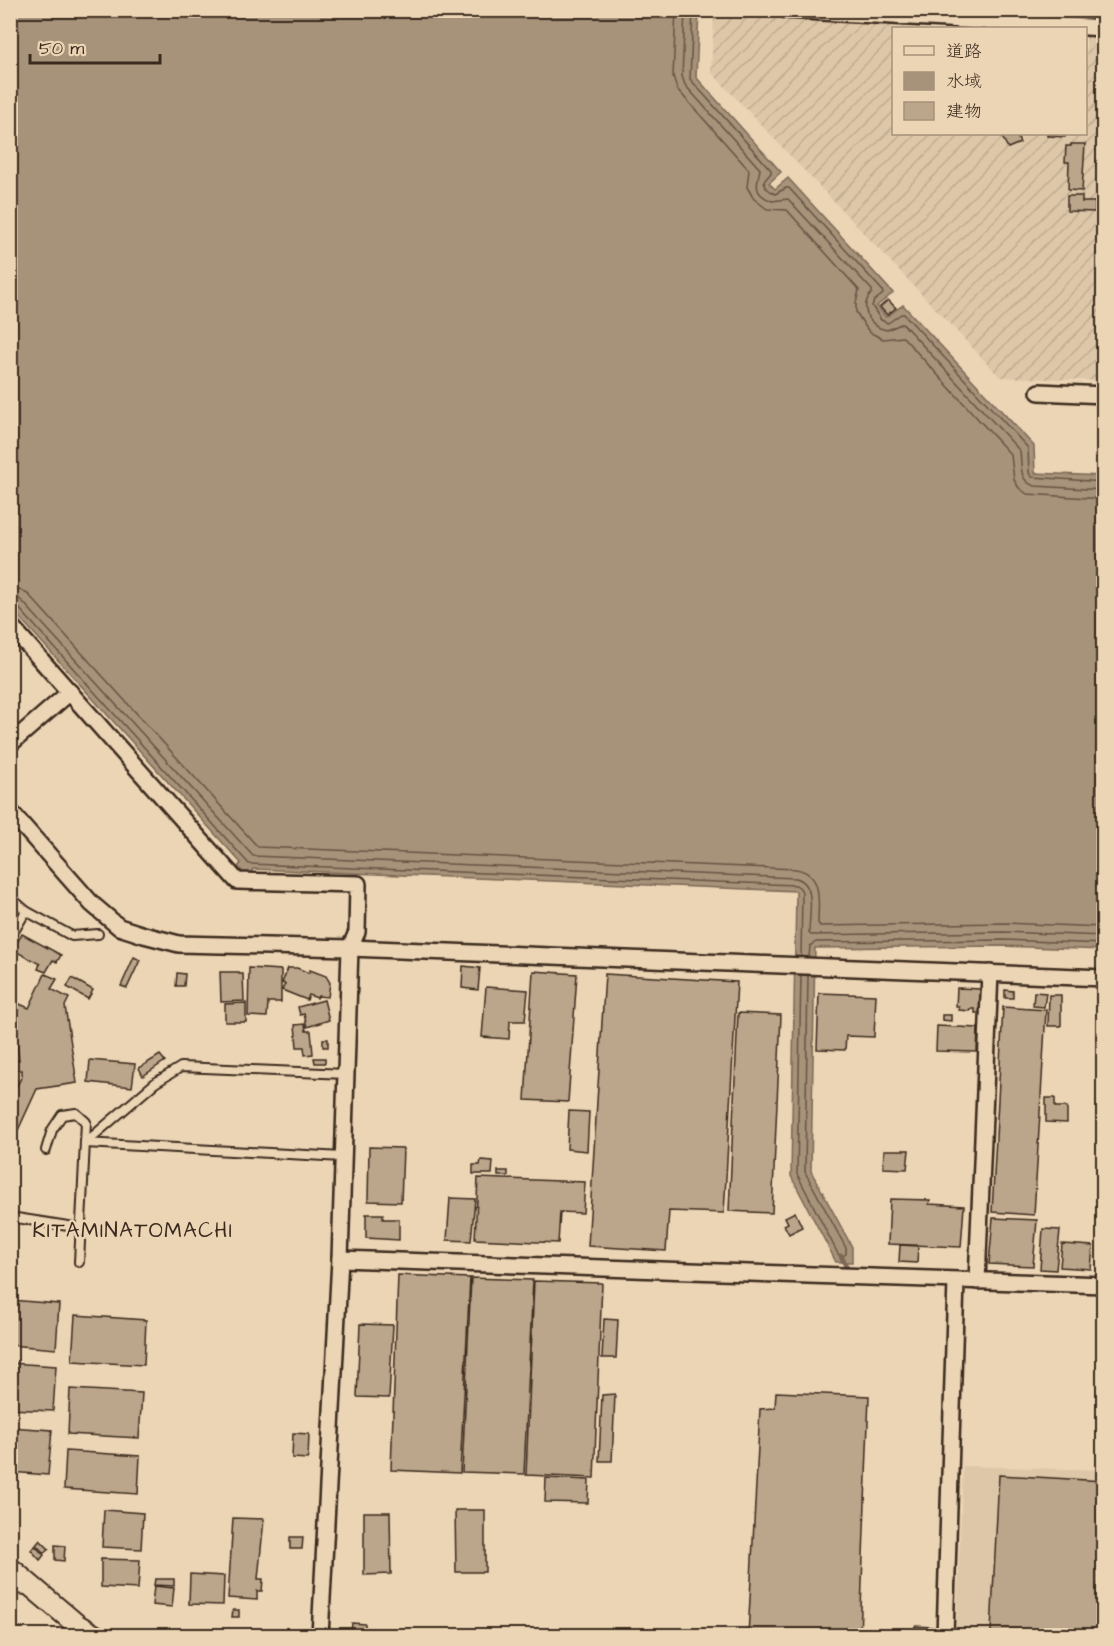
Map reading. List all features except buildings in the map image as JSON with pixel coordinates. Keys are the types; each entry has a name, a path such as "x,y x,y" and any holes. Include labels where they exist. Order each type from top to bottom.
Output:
{"street":[{"path":"786,10 1104,27"},
{"path":"1039,392 1104,395"},
{"path":"10,625 237,881 358,884 357,932 350,948 340,1259 320,1635"},
{"path":"10,744 70,692"},
{"path":"10,811 92,904 119,927 178,944 350,948 1104,978"},
{"path":"977,1281 990,973"},
{"path":"340,1259 1104,1285"},
{"path":"945,1635 956,1281"},
{"path":"10,1568 36,1590 75,1630 96,1635"}],"lane":[{"path":"10,897 26,911 72,936 98,934"},
{"path":"10,938 26,911"},
{"path":"85,1143 155,1083 182,1067 346,1074"},
{"path":"46,1150 52,1130 62,1115 76,1113 86,1122 79,1262"},
{"path":"85,1143 343,1157"},
{"path":"10,1217 81,1228"},
{"path":"10,1589 36,1590"}],"shaded area":[{"path":"931,11 1103,11 1103,19"},
{"path":"714,15 937,27 892,27 892,135 1087,135 1087,36 1103,37 1103,381 1000,377 711,72"},
{"path":"963,1466 1103,1470 1103,1635 956,1636"}],"water":[{"path":"10,11 699,11 696,77 781,172 769,183 775,189 788,178 893,293 877,306 886,317 903,305 1034,446 1035,473 1103,476 1103,950 1003,946 815,948 811,1171 852,1247 852,1262 836,1262 791,1176 796,891 253,869 248,877 238,867 241,863 11,608"}],"waterway":[{"path":"841,1256 847,1268"}],"district":[{"name":"KITAMINATOMACHI","path":"133,1230"}]}
